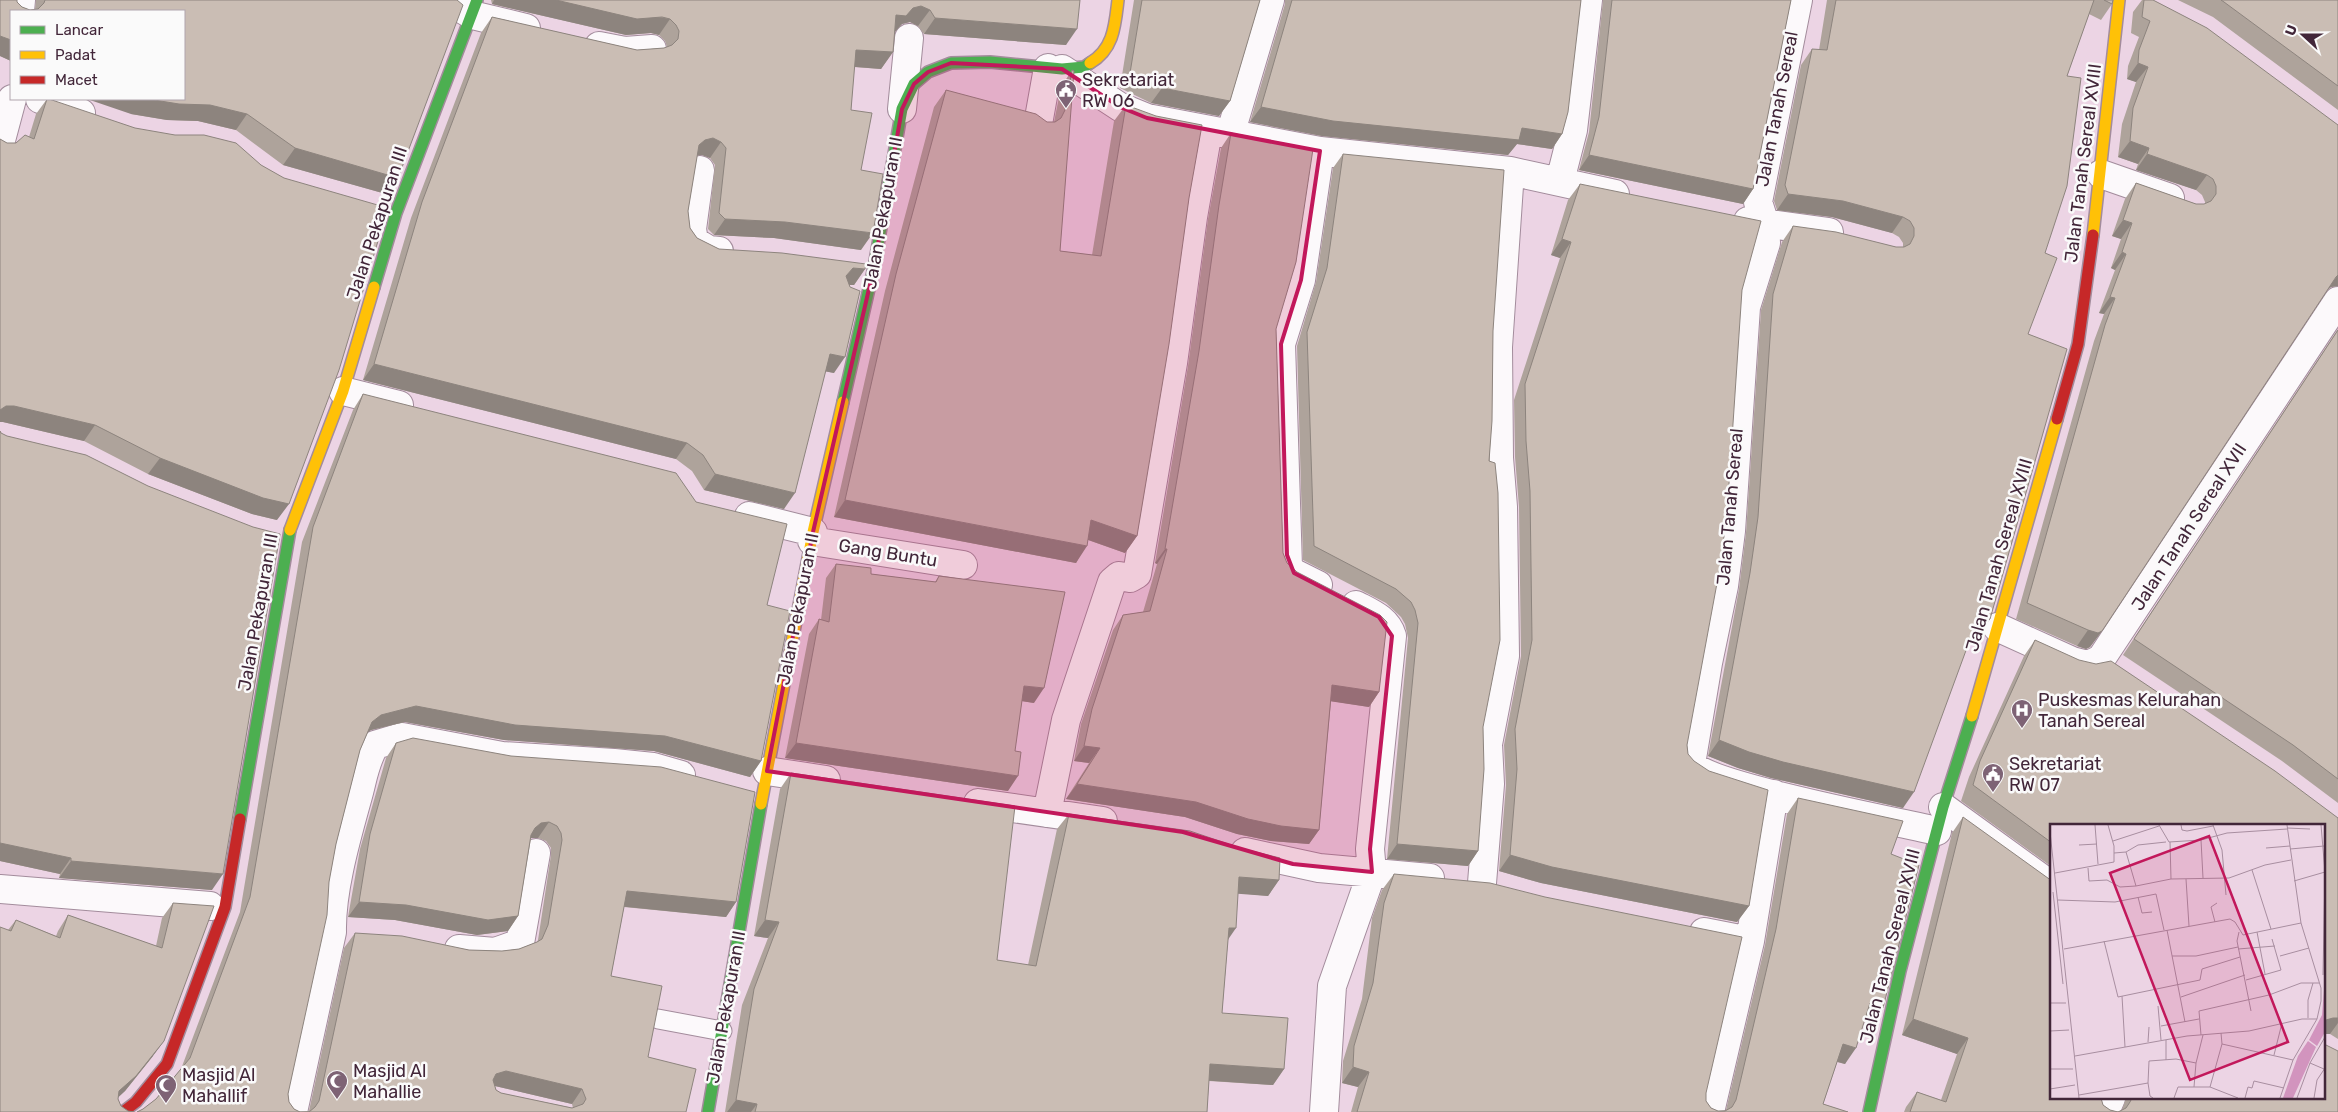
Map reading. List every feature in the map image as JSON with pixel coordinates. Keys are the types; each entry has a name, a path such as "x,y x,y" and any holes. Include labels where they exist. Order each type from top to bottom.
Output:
{"street":[{"path":"447,0 564,37 625,51 652,49"},
{"name":"Jalan Pekapuran II","path":"902,109 914,84 928,72 951,63 990,62 1055,68 1084,67 1099,58 1113,37 1118,0"},
{"path":"1047,813 1066,720 1112,582 1119,576 1130,578 1137,574 1174,362 1193,217 1219,133 1270,0"},
{"path":"1560,181 1573,130 1588,0"},
{"name":"Jalan Tanah Sereal","path":"1798,0 1758,202 1765,224 1766,243 1746,306 1731,531 1724,586 1706,672 1691,764 1697,770 1710,775 1774,794 1940,819"},
{"name":"Jalan Tanah Sereal XVIII","path":"1869,1112 1900,971 1940,819 2078,344 2101,174 2119,0"},
{"name":"Jalan Pekapuran III","path":"123,1112 136,1102 167,1064 225,907 275,536 343,391 396,214 474,8"},
{"name":"Jalan Pekapuran II","path":"708,1112 722,1031 757,786 874,267 902,109 908,38"},
{"path":"1038,124 1055,68 1120,107 1147,118 1320,151 1510,171 1642,200"},
{"path":"0,144 12,100"},
{"path":"43,100 101,120"},
{"path":"1320,151 1301,280 1280,344 1288,567 1294,573 1379,617 1390,628 1392,636 1370,849 1372,872 1332,986 1324,1112"},
{"path":"700,170 692,229 694,241 709,250 745,252"},
{"path":"1482,883 1490,784 1488,744 1505,656 1504,507 1499,458 1498,347 1510,171"},
{"path":"2101,174 2190,205"},
{"path":"368,206 396,214"},
{"path":"1720,215 1765,224 1828,232 1854,239"},
{"path":"846,263 874,267"},
{"name":"Jalan Tanah Sereal XVII","path":"2101,659 2338,301"},
{"path":"343,391 420,410"},
{"name":"Gang Buntu","path":"721,510 813,536 964,565"},
{"path":"1997,627 2072,661 2088,665 2101,659 2126,676"},
{"path":"293,1112 344,932 332,916 347,837 367,758 375,745 402,737 502,756 653,767 706,782"},
{"path":"757,786 854,784"},
{"path":"1710,1112 1750,941 1774,794"},
{"path":"951,798 1125,824"},
{"path":"1940,819 2050,885"},
{"path":"1224,846 1293,864 1482,883 1510,890"},
{"path":"430,943 466,950 495,952 520,943 536,852"},
{"path":"0,890 225,907"},
{"path":"1682,927 1750,941"},
{"path":"2105,1112 2110,1100"}],"lane":[{"path":"846,295 867,299"},
{"path":"658,1019 722,1031"}],"highlighted area":[{"path":"951,63 1062,69 1120,107 1147,118 1320,151 1301,280 1281,344 1287,555 1294,573 1379,617 1392,636 1370,849 1372,872 1293,864 1183,832 767,771 813,532 874,267 902,109 914,84 928,72"}],"building":[{"path":"0,0 17,0 22,7 30,10 10,10 10,40 0,36"},
{"path":"45,0 457,0 463,5 398,178 295,148 247,114 210,105 179,104 154,100 185,100 185,10 30,10 38,9"},
{"path":"556,0 1080,0 1077,29 935,18 930,10 921,6 913,8 906,16 896,15 893,52 856,50 851,110 872,113 861,170 883,174 873,233 785,222 725,219 719,213 726,148 721,142 713,138 705,140 699,145 688,211 690,228 697,238 719,249 782,253 866,264 865,269 853,268 846,276 850,287 860,291 845,357 830,354 795,493 715,474 703,455 687,443 374,364 422,202 492,17 637,50 664,48 672,45 678,39 679,31 670,19 662,17 637,19"},
{"path":"1142,0 1260,0 1230,101 1162,88 1130,73"},
{"path":"1292,0 1581,0 1568,112 1562,134 1522,128 1519,140 1333,121 1261,107"},
{"path":"1612,0 1791,0 1753,189 1589,155 1599,117"},
{"path":"1836,0 2094,0 2067,76 2081,78 2067,186 2045,253 2057,258 2028,334 2067,349 1990,619 1979,615 1914,792 1783,762 1749,752 1719,740 1750,573 1758,517 1773,294 1793,226 1836,232 1896,247 1904,247 1910,244 1914,236 1914,228 1910,221 1903,217 1843,201 1788,194 1785,185 1812,49 1827,50"},
{"path":"2104,0 2113,0 2112,4"},
{"path":"2144,0 2153,0 2207,28 2338,125 2338,275 2102,631 2098,633 2027,603 2105,325 2115,298 2110,297 2126,254 2122,252 2132,223 2123,220 2136,183 2196,204 2204,204 2211,201 2216,194 2216,186 2213,179 2207,175 2147,154 2149,148 2130,141 2133,108 2148,67 2138,63 2139,50 2150,21 2142,17"},
{"path":"2221,0 2338,0 2338,86 2224,2"},
{"path":"1072,70 1074,71 1060,251 1101,256 1126,105 1156,116 1202,125 1189,198 1169,344 1137,536 1091,520 1087,546 845,500 896,274 946,90 1036,114 1047,122 1055,122 1061,118 1065,110"},
{"path":"47,100 52,100 135,128 175,135 204,135 236,143 261,165 284,178 388,208 339,370 289,504 263,498 160,458 95,425 14,406 6,406 0,410 0,139 7,143 16,143 25,135 34,139"},
{"path":"1231,133 1313,149 1296,262 1276,329 1283,553 1287,563 1297,572 1380,615 1387,622 1379,692 1332,685 1319,830 1281,826 1248,819 1196,802 1077,784 1100,748 1084,746 1092,709 1123,615 1150,611 1167,549 1165,549 1199,351"},
{"path":"1343,154 1504,170 1493,331 1492,421 1489,461 1495,463 1498,493 1500,640 1483,727 1484,769 1478,851 1397,844 1418,623 1415,610 1411,602 1396,589 1314,546 1307,332 1327,268"},
{"path":"1580,184 1761,221 1742,290 1727,513 1720,567 1687,745 1688,754 1694,761 1709,771 1768,790 1749,906 1552,867 1510,855 1517,769 1515,729 1532,640 1530,491 1526,441 1525,384 1571,242 1562,239"},
{"path":"2338,330 2338,779 2293,745 2134,639"},
{"path":"363,394 676,473 696,502 787,524 767,605 790,611 761,761 665,736 515,725 416,706 381,715 372,722 360,750 336,844 329,882 327,915 288,1094 289,1102 294,1109 300,1112 137,1112 156,1099 190,1058 250,897 313,527"},
{"path":"0,431 7,436 86,455 148,486 253,527 280,534 223,874 71,861 71,858 0,843"},
{"path":"836,564 871,568 871,574 936,582 939,576 1065,592 1044,688 1024,686 1015,751 1021,752 1018,776 796,743 819,619 829,622"},
{"path":"2035,640 2079,660 2096,664 2111,661 2275,771 2338,818 2338,1018 2326,1020 2326,824 2050,824 2050,842 1973,785 1980,761"},
{"path":"413,738 511,756 661,767 755,792 736,902 627,891 611,976 662,986 648,1057 696,1069 686,1112 309,1112 319,1101 355,933 402,936 469,950 502,951 519,949 537,942 542,939 548,925 562,840 557,826 549,822 541,823 531,835 518,916 488,920 406,905 359,902 370,834 396,743","holes":["506,1071 582,1089 586,1099 583,1104 572,1108 501,1093 496,1090 493,1080 496,1074"]},
{"path":"791,773 1015,806 997,960 1036,966 1069,814 1190,831 1240,848 1280,858 1279,880 1239,877 1236,928 1229,928 1222,1013 1288,1018 1284,1069 1210,1064 1207,1112 755,1112 757,1104 736,1100 754,989 779,922 765,920"},
{"path":"1798,798 1903,821 1891,854 1919,865 1883,1008 1870,1003 1856,1048 1843,1044 1823,1104 1848,1112 1357,1112 1369,1072 1353,1067 1354,1046 1373,983 1384,903 1394,874 1490,883 1545,897 1742,937 1706,1093 1706,1101 1711,1108 1725,1111 1732,1107 1736,1100 1776,929"},
{"path":"1963,817 2050,880 2050,1100 2102,1100 2103,1105 2110,1110 2118,1112 1910,1112 1917,1092 1946,1102 1968,1038 1913,1019"},
{"path":"173,903 214,906 164,1041 136,1076 119,1091 118,1099 121,1106 128,1111 134,1112 0,1112 0,927 11,931 16,920 60,938 68,915 162,948"},
{"path":"2326,1045 2338,1051 2338,1112 2118,1112 2126,1108 2131,1100 2326,1100"}],"traffic: fast":[{"path":"374,287 396,213 477,0"},
{"path":"843,402 874,267 902,109 914,84 928,72 951,63 990,62 1062,69 1084,67 1090,63"},
{"path":"240,819 290,530"},
{"path":"1869,1112 1900,971 1943,807 1972,716"},
{"path":"708,1112 761,804"}],"traffic: slow":[{"path":"1090,63 1109,44 1118,0"},
{"path":"2093,235 2119,0"},
{"path":"290,530 343,391 374,287"},
{"path":"761,804 813,532 843,402"},
{"path":"1972,716 2057,419"}],"traffic: jam":[{"path":"2057,419 2078,344 2093,235"},
{"path":"123,1112 136,1102 167,1064 225,907 240,819"}],"place":[{"name":"Sekretariat RW 06","path":"1066,109"},
{"name":"Puskesmas Kelurahan Tanah Sereal","path":"2022,729"},
{"name":"Sekretariat RW 07","path":"1993,793"},
{"name":"Masjid Al Mahallie","path":"337,1100"},
{"name":"Masjid Al Mahallif","path":"166,1104"}]}
